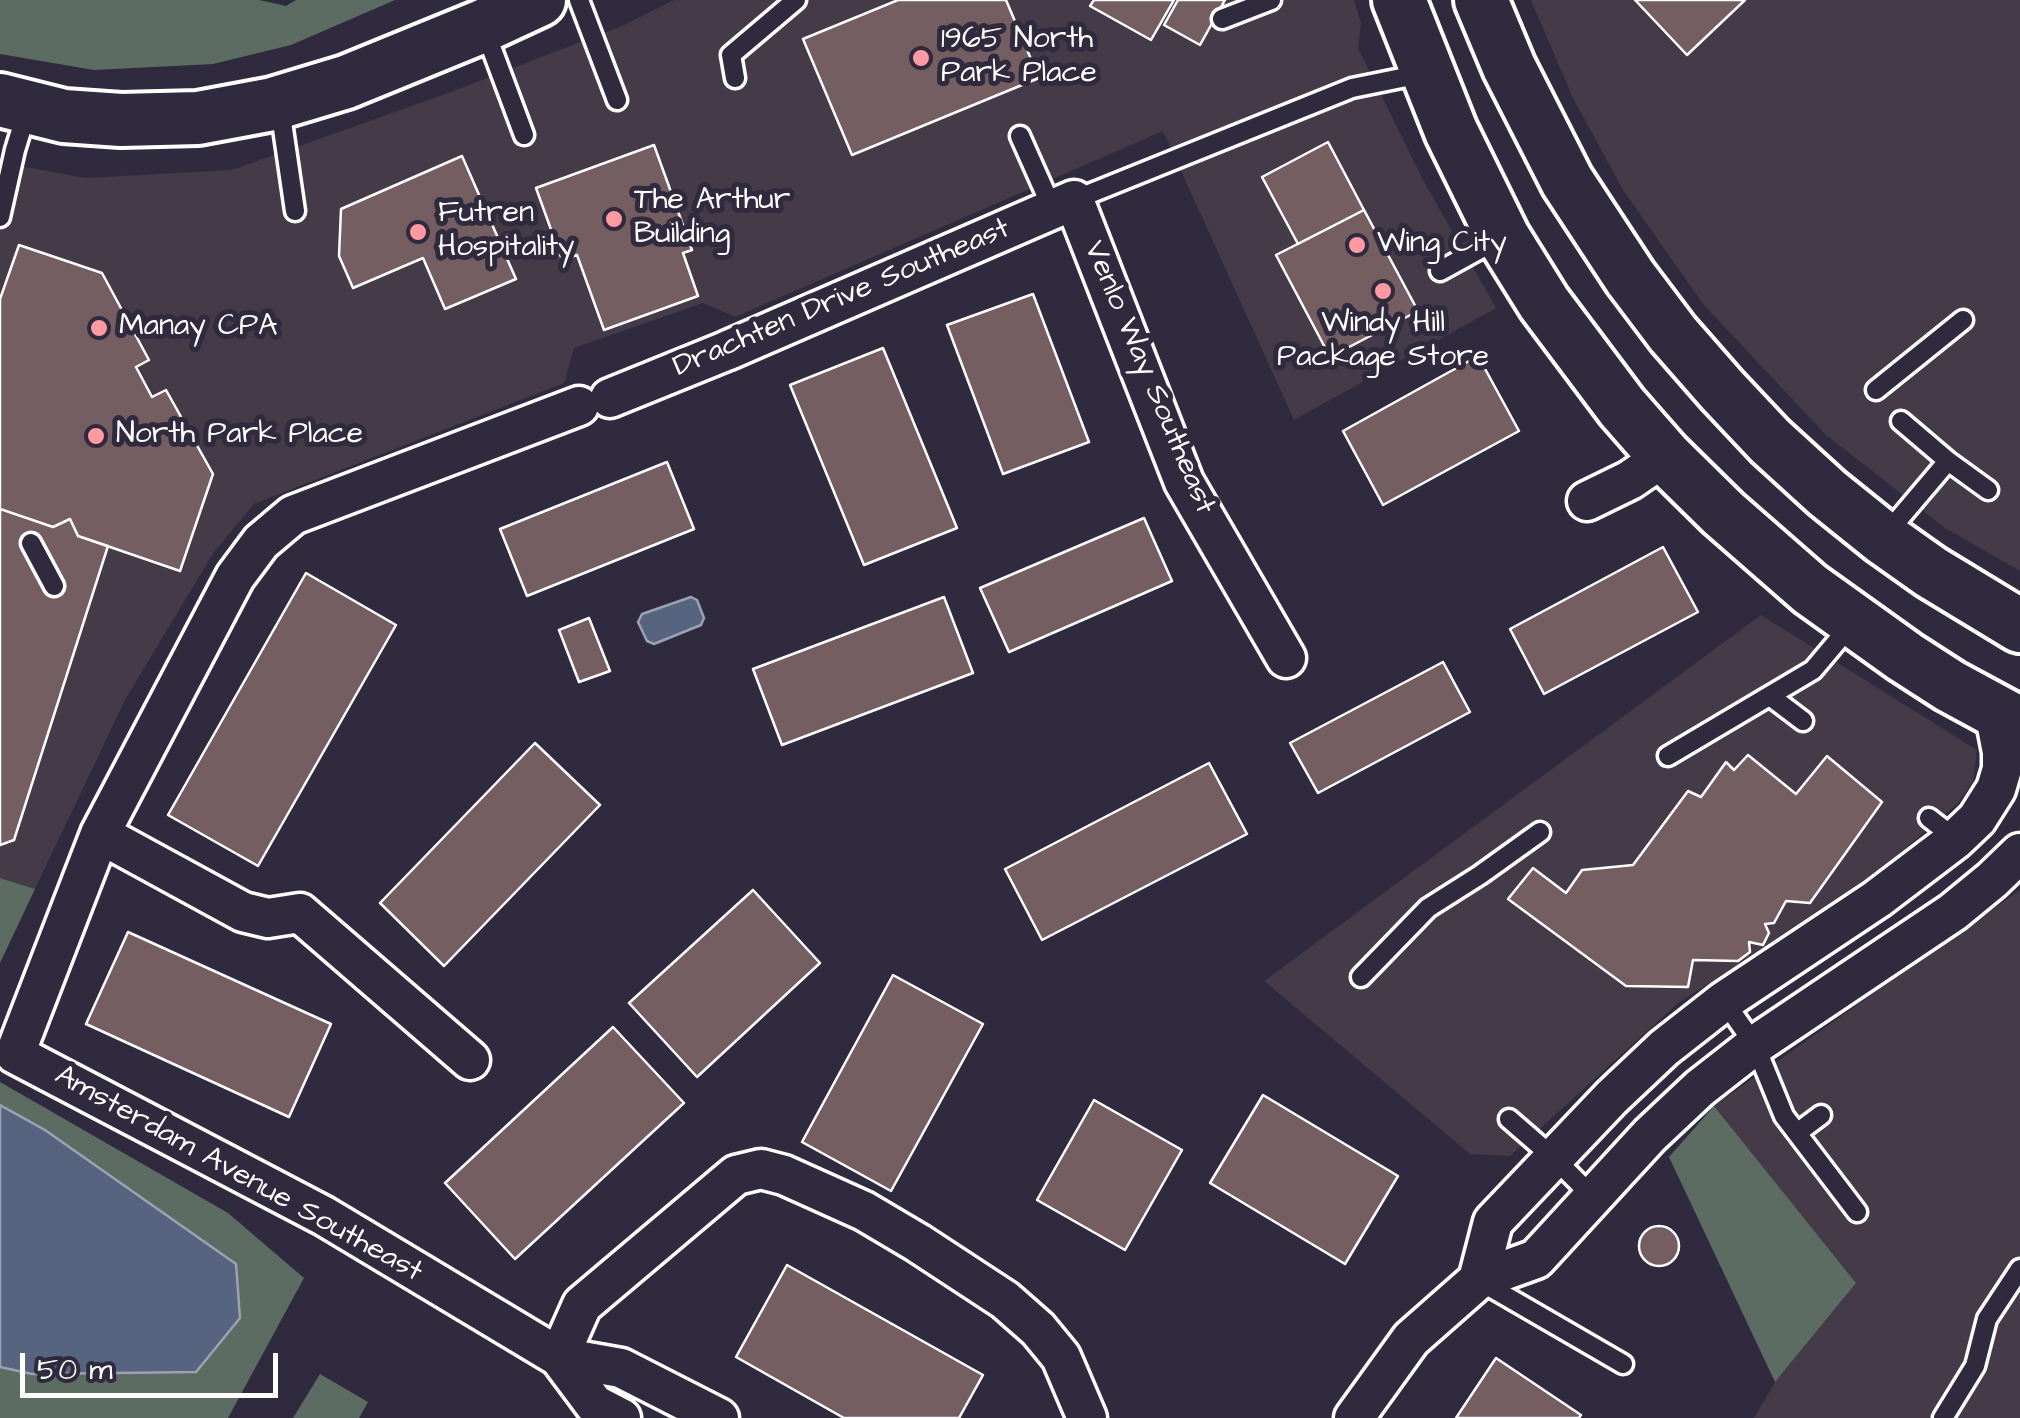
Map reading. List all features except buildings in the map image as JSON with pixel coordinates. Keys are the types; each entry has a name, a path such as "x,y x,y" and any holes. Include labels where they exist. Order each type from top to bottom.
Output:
{"main road":[{"path":"14,104 64,116 140,120 198,118 279,102 346,82 539,0"},
{"path":"1399,0 1451,132 1503,236 1580,354 1665,456 1768,554 1853,622 2007,718"},
{"path":"1481,0 1509,68 1567,181 1630,277 1710,376 1827,493 1931,572 2020,626"}],"street":[{"name":"Drachten Drive Southeast","path":"100,834 235,577 261,542 294,515 726,351 1063,204"},
{"name":"Venlo Way Southeast","path":"1063,204 1184,482 1286,658"},
{"path":"1586,501 1630,480 1665,456"},
{"path":"1478,1280 1493,1222 1664,1048 1724,1001 1878,899 1942,829 1976,820 1996,790 2007,718"},
{"path":"100,834 243,912 268,918 300,913 470,1060"},
{"name":"Amsterdam Avenue Southeast","path":"100,834 15,1054 324,1216 559,1357 621,1368 719,1418"},
{"path":"1354,1418 1411,1339 1478,1280 1536,1259 1650,1135 1700,1088 1755,1045 1953,912 2020,853"},
{"path":"559,1357 582,1305 736,1175 761,1169 784,1174 864,1211 1005,1300 1061,1357 1087,1418"},
{"name":"Amsterdam Avenue Southeast","path":"559,1357 594,1404 621,1418"}],"lane":[{"path":"580,0 618,100"},
{"path":"735,78 731,55 796,0"},
{"path":"1222,19 1270,0"},
{"path":"482,26 524,136"},
{"path":"1020,136 1063,204 1352,88 1427,73"},
{"path":"279,102 296,211"},
{"path":"0,217 15,150 14,104"},
{"path":"1440,271 1503,236"},
{"path":"1876,390 1963,320"},
{"path":"1901,422 1988,490"},
{"path":"1883,538 1948,461"},
{"path":"31,543 54,586"},
{"path":"1668,756 1814,670 1853,622"},
{"path":"1770,696 1803,721"},
{"path":"1361,977 1428,908 1540,832"},
{"path":"1724,1001 1755,1045 1784,1116 1857,1212"},
{"path":"1796,1133 1821,1115"},
{"path":"1509,1119 1592,1196"},
{"path":"1944,1418 1975,1366 1987,1319 2020,1269"},
{"path":"1478,1280 1623,1364"}],"shaded area":[{"path":"674,0 1354,0 1361,23 1358,48 1423,180 1496,308 1294,420 1163,131 735,317 703,303 574,348 564,383 254,504 214,552 126,698 35,889 0,878 0,162 85,178 232,170 451,92 624,25"},
{"path":"1531,0 2020,0 2020,571 1945,528 1826,435 1703,304 1623,190 1573,98"},
{"path":"1761,615 1977,750 1973,782 1958,803 1887,864 1783,937 1678,1003 1510,1156 1470,1154 1264,981"},
{"path":"2020,890 2020,1418 1754,1418 1775,1382 1856,1283 1714,1106"}],"green space":[{"path":"0,0 259,0 286,6 296,0 395,0 291,45 213,64 94,70 0,54"},
{"path":"0,878 35,889 0,963"},
{"path":"0,1082 228,1213 304,1278 228,1418 0,1418 0,1367 32,1374 235,1264 45,1130 0,1105"},
{"path":"1714,1106 1856,1283 1775,1382 1669,1157"},
{"path":"320,1374 368,1402 359,1418 293,1418"}],"water":[{"path":"691,597 697,600 704,618 701,625 654,644 647,641 638,622 642,614"},
{"path":"0,1105 45,1130 236,1264 240,1318 196,1372 32,1374 0,1367"}],"place":[{"name":"1965 North Park Place","path":"921,58"},
{"name":"The Arthur Building","path":"614,219"},
{"name":"Futren Hospitality","path":"418,232"},
{"name":"Wing City","path":"1357,245"},
{"name":"Windy Hill Package Store","path":"1383,291"},
{"name":"Manay CPA","path":"99,328"},
{"name":"North Park Place","path":"96,436"}]}
